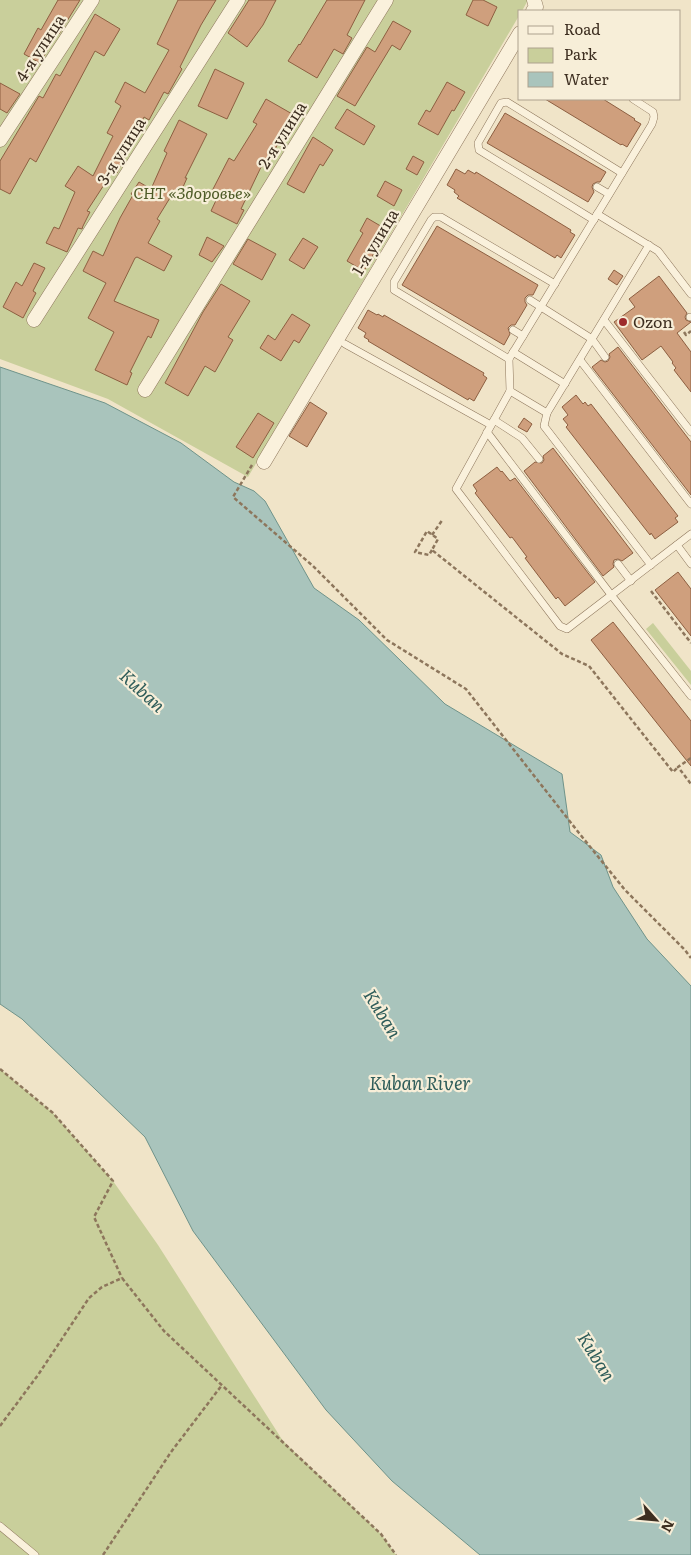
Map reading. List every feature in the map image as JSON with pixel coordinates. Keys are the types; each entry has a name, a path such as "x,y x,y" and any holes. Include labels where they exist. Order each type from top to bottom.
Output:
{"street":[{"name":"4-я улица","path":"0,140 92,0"},
{"name":"3-я улица","path":"34,320 238,0"},
{"name":"2-я улица","path":"145,390 386,0"},
{"name":"1-я улица","path":"258,463 518,37"}],"lane":[{"path":"635,100 654,112 652,124 511,355 510,390 456,489 560,626 567,629 691,534"},
{"path":"622,172 506,102 501,103 478,143 479,150 658,250 691,294"},
{"path":"597,187 609,194"},
{"path":"555,284 441,217 434,216 394,282 394,290 565,384"},
{"path":"650,246 547,413 544,426 651,565"},
{"path":"530,300 592,339 605,357"},
{"path":"604,320 691,432"},
{"path":"512,330 523,336"},
{"path":"345,344 491,426 522,438 539,460"},
{"path":"580,360 691,504"},
{"path":"510,390 547,413"},
{"path":"491,426 612,596 691,696"},
{"path":"677,545 691,564"},
{"path":"618,564 631,581"},
{"path":"0,1526 35,1555"}],"path":[{"path":"691,326 684,332 686,335 691,331"},
{"path":"258,463 233,497 313,566 388,640 466,689 620,883 691,958"},
{"path":"432,535 443,519"},
{"path":"427,531 438,539 432,550 429,555 416,552 427,531"},
{"path":"432,550 562,654 589,666 673,772 691,758"},
{"path":"651,591 691,643"},
{"path":"678,767 691,784"},
{"path":"0,1069 53,1113 113,1181 94,1217 122,1278 164,1331 381,1534 396,1555"},
{"path":"0,1426 38,1374 89,1298 102,1287 122,1278"},
{"path":"103,1555 171,1452 222,1385"}],"green space":[{"name":"СНТ «Здоровье»","path":"0,0 528,0 523,10 518,10 518,17 248,477 108,399 0,359"},
{"path":"653,623 691,671 691,685 646,629"},
{"path":"0,1069 53,1113 113,1181 158,1245 283,1441 381,1534 396,1555 0,1555"}],"water":[{"name":"Kuban River","path":"0,367 105,403 181,443 234,482 254,491 265,501 314,588 359,620 445,704 562,774 570,832 601,855 613,887 647,939 691,986 691,1555 480,1555 392,1481 326,1410 193,1231 145,1137 22,1019 0,1004"}],"building":[{"path":"58,0 80,0 59,34 57,33 40,63 24,54 38,28 41,30"},
{"path":"178,0 216,0 201,25 180,67 182,69 168,94 164,92 149,120 144,117 117,173 113,171 87,211 90,212 82,229 78,228 67,252 46,243 54,227 59,229 75,192 65,186 78,166 93,176 113,136 107,133 121,106 115,102 125,82 145,93 169,50 157,44"},
{"path":"249,0 276,0 263,25 247,47 228,33"},
{"path":"327,0 365,0 347,35 352,38 343,54 334,49 317,78 288,61"},
{"path":"473,0 483,0 497,7 488,26 466,15"},
{"path":"95,14 120,29 104,56 95,51 36,162 30,158 10,194 0,189 0,161 39,96 43,98 56,74 60,76"},
{"path":"393,21 411,31 400,50 392,45 355,106 337,96 367,47 375,52"},
{"path":"215,69 244,83 227,119 198,106"},
{"path":"447,82 465,92 438,135 418,124 426,110 430,112"},
{"path":"0,83 20,94 7,113 0,109"},
{"path":"266,99 294,115 265,167 262,165 241,209 244,210 237,224 211,211 219,194 212,191 229,158 234,161 257,124 253,122"},
{"path":"547,100 605,100 641,124 627,147"},
{"path":"347,109 375,126 364,145 335,128"},
{"path":"505,113 606,172 600,182 593,184 594,192 588,202 487,143"},
{"path":"179,120 207,134 185,178 187,178 179,196 173,193 157,219 160,221 148,243 172,256 164,271 137,257 135,258 114,301 159,320 151,338 148,336 130,372 132,373 127,385 95,370 114,332 88,318 106,283 83,271 93,251 103,256 120,218 133,195 131,194 139,182 151,189 167,153 164,151"},
{"path":"313,137 333,150 323,166 320,164 304,193 287,184"},
{"path":"413,156 424,162 417,175 406,169"},
{"path":"456,169 465,174 468,170 475,174 476,172 571,230 570,232 575,235 561,258 557,255 555,258 457,198 459,196 454,192 455,190 447,185"},
{"path":"385,181 402,190 394,206 377,196"},
{"path":"367,218 384,228 371,251 374,253 364,271 347,261 363,233 360,231"},
{"path":"437,226 538,285 533,295 528,295 525,298 527,305 515,325 511,325 508,328 510,334 504,345 402,285"},
{"path":"207,237 224,246 212,262 199,255"},
{"path":"303,238 318,247 304,269 289,260"},
{"path":"248,239 276,254 262,280 233,264"},
{"path":"34,263 45,268 33,291 36,293 23,318 3,307 16,282 22,286"},
{"path":"614,270 623,276 617,285 608,279"},
{"path":"659,276 687,313 686,320 691,322 677,333 691,352 691,392 674,370 676,368 673,362 661,346 642,360 614,322 635,307 629,299"},
{"path":"221,284 250,301 228,337 233,340 215,372 205,366 188,396 165,383 203,312"},
{"path":"368,310 383,317 384,315 484,373 483,375 487,378 474,401 469,398 468,400 368,341 364,337 366,333 358,328"},
{"path":"292,314 310,325 299,343 294,340 281,361 260,348 268,335 275,340"},
{"path":"618,347 691,442 691,495 592,367 601,360 608,361 609,354"},
{"path":"576,395 583,404 585,402 588,406 591,404 678,516 675,518 678,522 655,539 566,427 568,425 563,419 568,415 562,407"},
{"path":"310,402 327,413 307,447 289,436"},
{"path":"258,413 274,423 253,458 236,447"},
{"path":"524,418 532,424 527,432 518,427"},
{"path":"553,448 633,553 622,561 614,560 614,567 603,576 524,471 535,462 542,463 544,460 543,456"},
{"path":"497,467 510,481 515,478 595,582 565,606 558,597 556,599 525,558 527,557 512,537 510,538 475,493 477,491 473,485"},
{"path":"678,572 691,589 691,636 655,590"},
{"path":"613,622 691,721 691,766 591,640"}],"place":[{"name":"Ozon","path":"623,322"}],"water label":[{"name":"Kuban","path":"142,691"},
{"name":"Kuban","path":"382,1014"},
{"name":"Kuban","path":"596,1357"}]}
